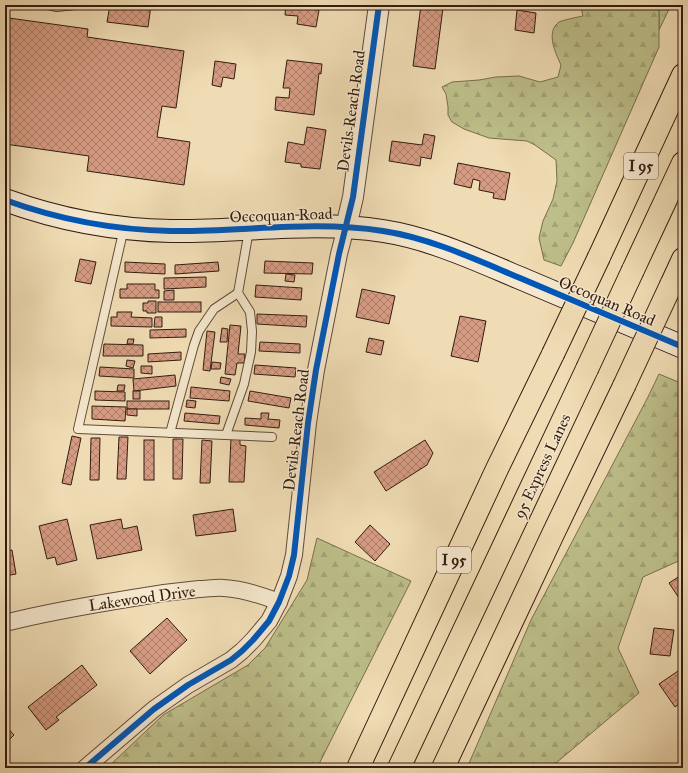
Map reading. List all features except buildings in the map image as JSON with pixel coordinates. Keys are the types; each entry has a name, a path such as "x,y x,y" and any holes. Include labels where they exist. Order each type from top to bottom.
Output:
{"highway":[{"name":"I 95","path":"358,768 497,469 599,257 683,75"},
{"name":"95 Express Lanes","path":"399,768 683,163"},
{"path":"443,768 683,259"}],"main road":[{"name":"Occoquan Road","path":"5,200 51,214 124,228 170,231 204,231 321,226 384,231 405,235 466,255 683,347"}],"street":[{"name":"Devils Reach Road","path":"85,768 154,709 188,685 231,660 242,651 269,621 279,602 289,576 294,555 308,424 316,370 339,254 353,197 379,5"},
{"name":"Lakewood Drive","path":"5,623 64,609 185,590 223,588 233,589 254,593 279,602"}],"lane":[{"path":"48,5 57,7 75,5"},
{"path":"124,228 78,429 272,437"},
{"path":"226,435 244,384 251,352 252,331 250,312 238,293 249,228"},
{"path":"170,433 199,331 214,309 238,293"}],"green space":[{"path":"578,5 659,5 659,47 573,243 561,266 544,260 539,238 543,221 553,199 557,181 556,160 527,141 489,138 464,129 452,122 448,115 446,94 442,87 452,82 496,77 519,76 540,82 558,77 561,65 553,43 553,31 559,22 583,16 581,8"},
{"path":"659,5 671,5 659,30"},
{"path":"659,374 683,384 683,559 643,577 618,648 639,693 550,768 467,768 531,620"},
{"path":"317,538 411,581 317,768 107,768 163,715 248,665 265,648 307,580"}],"cycle path":[{"path":"85,768 154,709 188,685 231,660 242,651 269,621 279,602 289,576 294,555 308,423 316,370 339,254 353,197 379,5"},
{"path":"5,200 66,218 108,226 150,230 198,231 330,226 401,234 436,244 470,257 683,347"}]}
